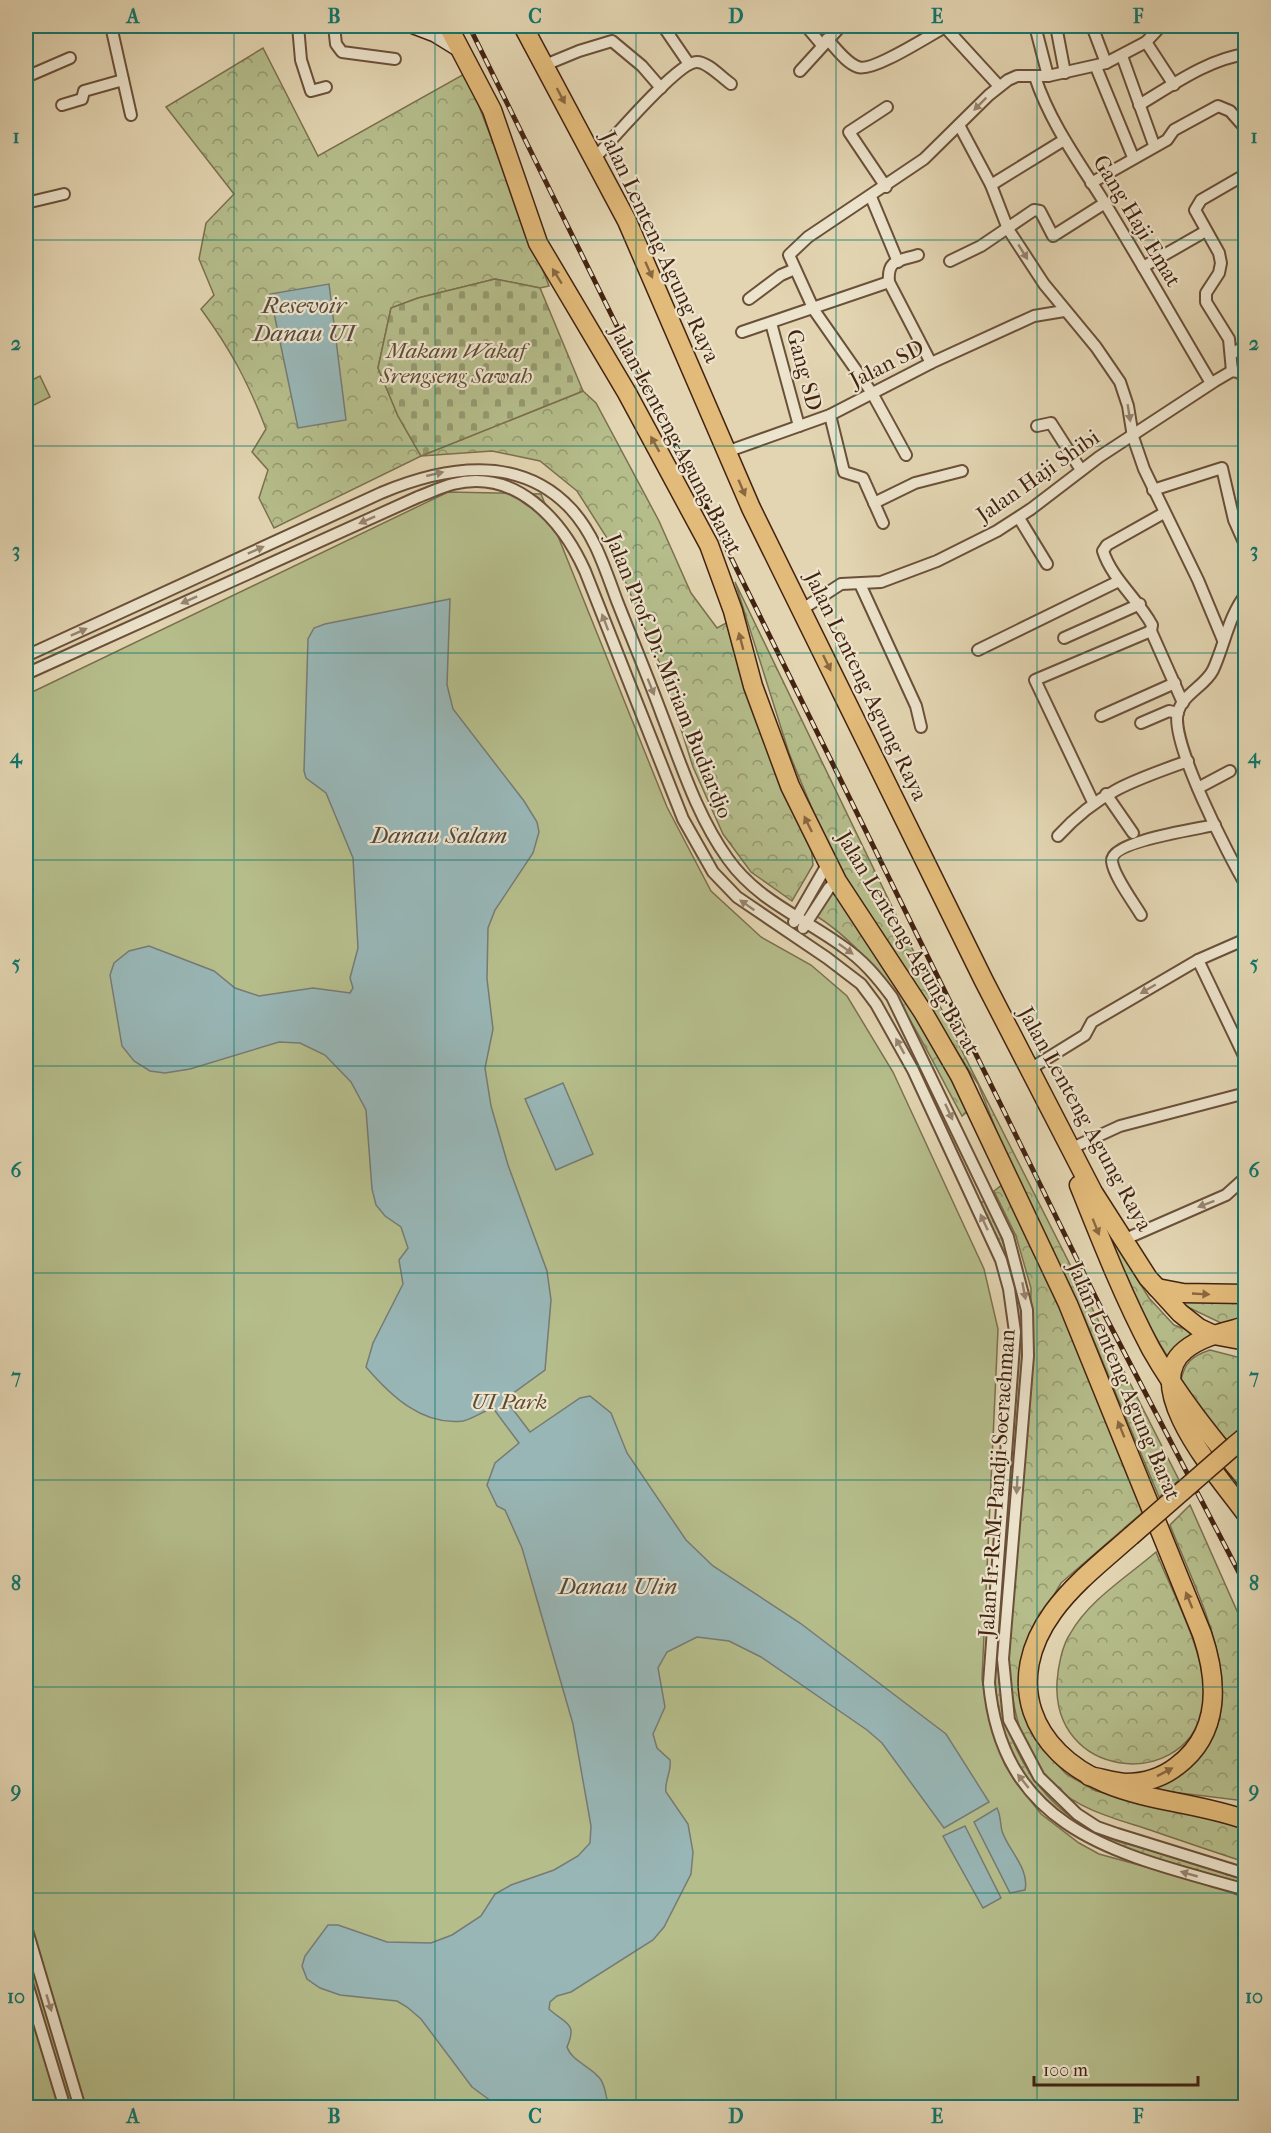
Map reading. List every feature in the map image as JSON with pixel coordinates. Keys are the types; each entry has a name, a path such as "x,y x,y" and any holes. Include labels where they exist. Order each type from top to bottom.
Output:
{"main road":[{"path":"414,26 435,34 464,52"},
{"path":"448,26 464,52"},
{"name":"Jalan Lenteng Agung Raya","path":"524,26 627,220 726,452 801,610 1043,1097 1094,1192 1123,1240 1157,1288 1186,1319 1214,1335 1245,1341"},
{"name":"Jalan Lenteng Agung Barat","path":"464,52 492,110 538,243 627,393 709,545 733,611 753,686 774,746 828,863 837,881 923,1012 960,1076 1089,1349 1209,1657 1213,1680 1211,1716 1202,1740 1188,1757 1169,1772 1137,1782 1113,1781 1089,1776"},
{"path":"1043,1097 1052,1126 1075,1173 1116,1277 1170,1379 1245,1479"},
{"path":"1157,1288 1183,1293 1245,1294"},
{"path":"1245,1326 1193,1344 1181,1353 1173,1364 1170,1379 1173,1399 1184,1425 1245,1514"},
{"path":"1240,1441 1131,1536 1059,1605 1040,1636 1030,1669 1030,1699 1038,1729 1057,1753 1089,1776 1128,1791 1245,1820"},
{"path":"1167,1800 1196,1799 1245,1808"}],"street":[{"path":"111,26 131,115"},
{"path":"298,26 301,60 311,91 326,87"},
{"path":"334,26 336,44 342,52 395,59"},
{"path":"663,26 689,64"},
{"path":"806,26 856,67 864,68 880,63 945,26 999,86"},
{"path":"800,71 841,26"},
{"path":"1035,26 1048,76"},
{"path":"1056,26 1065,73"},
{"path":"1092,26 1101,65 1133,157"},
{"path":"749,299 781,275 795,269 790,258 792,251 824,226 886,187 924,159 999,86 1017,76 1048,76 1101,65 1146,42 1161,26"},
{"path":"545,65 612,41 642,66 661,88"},
{"path":"1146,42 1174,85"},
{"path":"1139,105 1231,56 1245,54"},
{"path":"1122,56 1154,145"},
{"path":"26,77 70,58"},
{"path":"595,158 661,88 689,64 703,63 731,84"},
{"name":"Gang Haji Emat","path":"1035,77 1044,104 1064,140 1105,203 1211,383"},
{"path":"62,105 82,99 84,91 123,80"},
{"path":"1091,183 1154,145 1167,140 1174,130 1220,106 1230,111 1245,129"},
{"path":"886,187 849,132 888,107"},
{"name":"Jalan Haji Shibi","path":"959,125 991,185 1008,229 1064,311 1096,347 1119,382 1128,406 1133,437 1153,490 1198,580 1223,640"},
{"path":"991,185 1064,140"},
{"path":"1240,372 1231,354 1228,339 1206,302 1206,293 1219,273 1221,263 1219,252 1195,210 1196,205 1245,174"},
{"path":"26,203 64,194"},
{"path":"871,197 898,262"},
{"path":"950,261 1008,229 1037,209 1053,236 1105,203"},
{"path":"1143,267 1206,231"},
{"path":"918,255 898,262 888,270 889,282 931,363"},
{"name":"Gang SD","path":"795,269 814,310 872,393 906,455"},
{"name":"Gang SD","path":"742,332 814,310 889,282"},
{"name":"Jalan SD","path":"726,452 830,415 931,363 1034,316 1064,311"},
{"name":"Gang SD","path":"771,323 799,426"},
{"path":"1231,354 1245,346"},
{"name":"Jalan Haji Shibi","path":"801,610 841,585 881,582 937,561 1019,518 1081,470 1211,383 1240,372"},
{"path":"830,415 844,472 863,478 883,523"},
{"path":"1037,426 1051,423 1081,470"},
{"path":"1153,490 1222,468 1234,520 1245,547"},
{"name":"Jalan Prof. Dr. Miriam Budiardjo","path":"26,656 412,480 438,472 474,470 504,473 531,482 554,495 570,508 594,543 682,770 716,840 746,882 802,921"},
{"path":"874,503 915,483 962,471"},
{"name":"Jalan Prof. Dr. Miriam Budiardjo","path":"26,674 317,542 454,483 482,482 504,486 528,496 558,522 576,551 683,819 699,851 713,872 737,897 793,933"},
{"path":"1164,513 1103,549 1119,581 1140,604 1152,625 1151,631 1183,703"},
{"path":"1019,518 1047,564"},
{"path":"310,526 317,542"},
{"path":"978,650 1119,581"},
{"path":"860,584 916,706 921,727"},
{"path":"1245,594 1235,608 1208,678 1183,703 1178,713 1179,730 1198,788 1245,885"},
{"path":"1064,638 1140,604"},
{"path":"1094,802 1035,680 1151,631"},
{"path":"1101,716 1175,683"},
{"path":"1141,723 1169,711 1178,713"},
{"path":"1058,836 1094,802 1106,794 1188,761"},
{"path":"1198,788 1230,771"},
{"path":"1106,794 1133,833"},
{"path":"1141,915 1116,872 1112,861 1114,855 1122,849 1166,834 1215,825"},
{"path":"699,851 716,840"},
{"path":"802,921 828,863"},
{"path":"793,933 837,881"},
{"name":"Jalan Ir. R.M. Pandji Soerachman","path":"802,921 856,956 873,971 892,997 1008,1238 1023,1286 1027,1310 1028,1356 1003,1659 1009,1720 1039,1778 1077,1814 1097,1827 1127,1838 1245,1874"},
{"name":"Jalan Ir. R.M. Pandji Soerachman","path":"793,933 861,984 876,1004 913,1070 991,1237 1008,1283 1014,1332 989,1683 996,1731 1009,1759 1042,1803 1083,1836 1130,1857 1245,1890"},
{"path":"1029,1069 1085,1035 1092,1022 1198,960 1245,939"},
{"path":"1198,960 1245,1060"},
{"path":"1072,1148 1120,1126 1245,1093"},
{"path":"1123,1240 1226,1196 1245,1177"},
{"path":"26,1927 81,2108"},
{"path":"26,1980 65,2108"}],"green space":[{"path":"263,48 318,156 466,73 549,286 540,288 495,279 418,298 391,308 378,368 398,416 421,456 274,528 259,498 268,470 252,452 266,429 238,367 201,309 214,295 199,259 206,223 234,194 166,107"},
{"name":"Makam Wakaf Srengseng Sawah","path":"495,279 540,288 583,391 421,456 398,416 378,368 391,308 418,298"},
{"path":"40,376 50,397 26,409 26,383"},
{"path":"583,391 596,403 659,521 691,593 717,628 730,621 811,846 813,865 792,901 751,872 723,834 693,767 662,669 607,538 577,491 540,461 492,451 421,456"},
{"name":"UI Park","path":"448,492 541,494 667,807 711,891 761,937 811,965 847,996 893,1072 984,1269 998,1329 982,1679 990,1724 1005,1765 1015,1781 1041,1814 1079,1843 1099,1854 1212,1885 1245,1898 1245,2107 26,2108 26,695"},
{"path":"735,582 955,1037 1179,1480 1159,1497 1082,1312 1013,1172 978,1084 833,859 789,753"},
{"path":"837,893 948,1068 968,1111 962,1116 917,1032 883,980 841,934 815,915 829,894"},
{"path":"1002,1185 1151,1505 1061,1583 1034,1629 1028,1713 1042,1748 1066,1774 1096,1791 1245,1822 1245,1862 1113,1818 1077,1802 1055,1787 1042,1773 1023,1739 1013,1701 1007,1643 1030,1361 1031,1288 1016,1236 994,1191"},
{"path":"985,1201 1011,1264 1025,1331 1001,1685 1010,1732 1019,1755 1031,1775 1063,1811 1083,1825 1105,1837 1245,1880 1245,1885 1122,1848 1090,1835 1061,1816 1035,1791 1015,1763 1008,1748 1000,1720 994,1672 1018,1322 980,1203"},
{"path":"1089,1201 1149,1298 1174,1325 1202,1335 1169,1359 1140,1311"},
{"path":"1173,1300 1245,1302 1245,1318 1221,1323"},
{"path":"1210,1350 1245,1359 1245,1426 1226,1444 1181,1380 1190,1360"},
{"path":"1190,1505 1245,1629 1245,1801 1131,1787 1165,1778 1184,1769 1208,1746 1220,1718 1222,1686 1217,1652 1195,1584 1170,1525"},
{"path":"1156,1552 1197,1653 1204,1694 1202,1713 1189,1738 1169,1755 1145,1763 1119,1763 1095,1755 1074,1738 1061,1714 1057,1682 1059,1663 1067,1639 1087,1610"}],"water":[{"name":"Resevoir Danau UI","path":"329,284 346,420 298,428 270,294"},
{"path":"450,599 447,685 453,709 524,801 537,822 539,832 533,853 495,910 488,928 487,979 493,1029 485,1068 491,1106 508,1165 547,1271 551,1300 545,1370 505,1399 530,1432 580,1398 590,1396 611,1413 627,1453 686,1540 713,1566 800,1623 946,1734 989,1802 944,1828 882,1743 867,1730 761,1657 729,1641 697,1637 667,1652 658,1668 665,1707 653,1734 657,1748 670,1760 666,1792 688,1824 693,1852 691,1874 664,1927 653,1940 571,1992 557,1996 550,2002 549,2009 568,2024 571,2033 567,2047 573,2057 593,2071 601,2080 609,2107 499,2107 472,2087 421,2019 407,2007 397,2001 340,1995 320,1988 307,1979 302,1966 305,1956 328,1925 338,1925 387,1942 431,1943 452,1935 481,1916 495,1894 511,1885 554,1870 578,1856 590,1843 591,1826 573,1724 522,1548 505,1510 497,1506 487,1485 495,1463 519,1443 493,1408 463,1421 434,1419 396,1398 366,1367 373,1343 403,1284 399,1260 408,1248 401,1227 385,1216 376,1205 372,1189 366,1110 351,1082 325,1055 300,1043 279,1042 190,1069 165,1073 150,1071 134,1061 122,1046 110,975 114,963 129,951 149,946 214,971 235,988 259,996 313,988 350,993 353,988 350,978 358,948 353,858 326,793 306,778 304,771 308,639 314,628 325,624"},
{"path":"563,1083 593,1154 556,1170 525,1099"},
{"path":"997,1808 1002,1831 1022,1867 1026,1882 1025,1890 1010,1893 974,1822"},
{"path":"965,1826 1001,1898 983,1908 943,1836"}],"railway":[{"path":"469,26 1099,1304 1246,1586"}],"water label":[{"name":"Danau Salam","path":"439,835"},
{"name":"Danau Ulin","path":"618,1586"}]}
